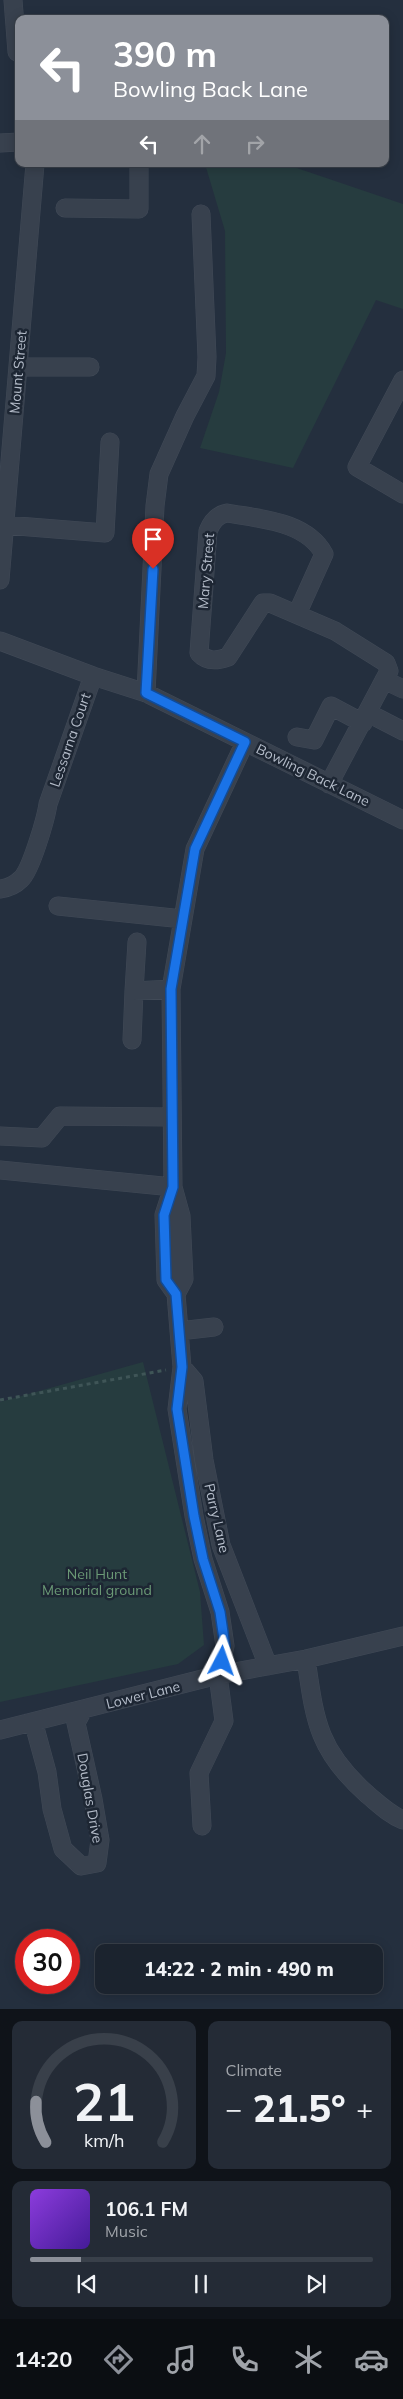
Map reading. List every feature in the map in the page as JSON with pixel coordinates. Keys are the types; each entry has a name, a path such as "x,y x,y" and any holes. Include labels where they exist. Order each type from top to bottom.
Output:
{"street":[{"path":"13,0 15,26"},
{"path":"0,143 15,142"},
{"name":"Mount Street","path":"0,580 35,167"},
{"path":"65,208 139,209 139,167"},
{"path":"146,693 159,474 185,416 206,376 207,357 201,214"},
{"path":"18,367 90,367"},
{"path":"403,380 358,467 403,494"},
{"path":"4,525 105,533 110,442"},
{"name":"Mary Street","path":"297,614 324,554 320,547 313,538 283,524 228,513 220,514 211,523 208,531 199,652 204,658 220,660 228,657 258,607 263,603 297,614 335,631 386,663 389,671 384,680"},
{"name":"Bowling Back Lane","path":"0,641 93,676 146,693 403,820"},
{"name":"Lessarna Court","path":"0,889 9,888 23,878 45,820 48,804 93,676"},
{"path":"329,784 384,680 403,689"},
{"path":"297,738 314,740 331,706 403,731"},
{"name":"Parry Lane","path":"218,1675 225,1646 220,1612 203,1559 185,1468 177,1409 182,1367 176,1294 166,1280 164,1215 173,1187 171,989 195,849 245,742"},
{"path":"58,906 183,919"},
{"path":"132,1040 137,942"},
{"path":"134,991 171,989"},
{"path":"0,1136 42,1138 60,1116 172,1117"},
{"path":"0,1170 173,1187"},
{"path":"179,1331 214,1327"},
{"name":"Parry Lane","path":"182,1367 194,1381 204,1460 221,1545 268,1666"},
{"name":"Lower Lane","path":"0,1730 218,1675 306,1659 403,1636"},
{"path":"306,1659 313,1706 320,1735 328,1752 361,1789 391,1815 403,1820"},
{"path":"202,1826 198,1773 224,1721 218,1675"},
{"name":"Douglas Drive","path":"27,1723 35,1728 47,1772 52,1809 63,1849 81,1866 98,1863 100,1840 76,1723 83,1710"}],"path":[{"path":"0,1400 182,1367"}],"green space":[{"path":"206,167 294,167 403,204 403,309 376,300 293,468 200,448 219,392 226,353 225,231"},
{"name":"Neil Hunt Memorial ground","path":"143,1362 200,1592 204,1645 178,1664 0,1702 0,1402"}],"route":[{"path":"153,569 146,693 245,742 195,849 171,989 173,1187 164,1215 166,1280 176,1294 182,1367 177,1409 185,1468 203,1559 220,1612 225,1646 222,1661"}]}
